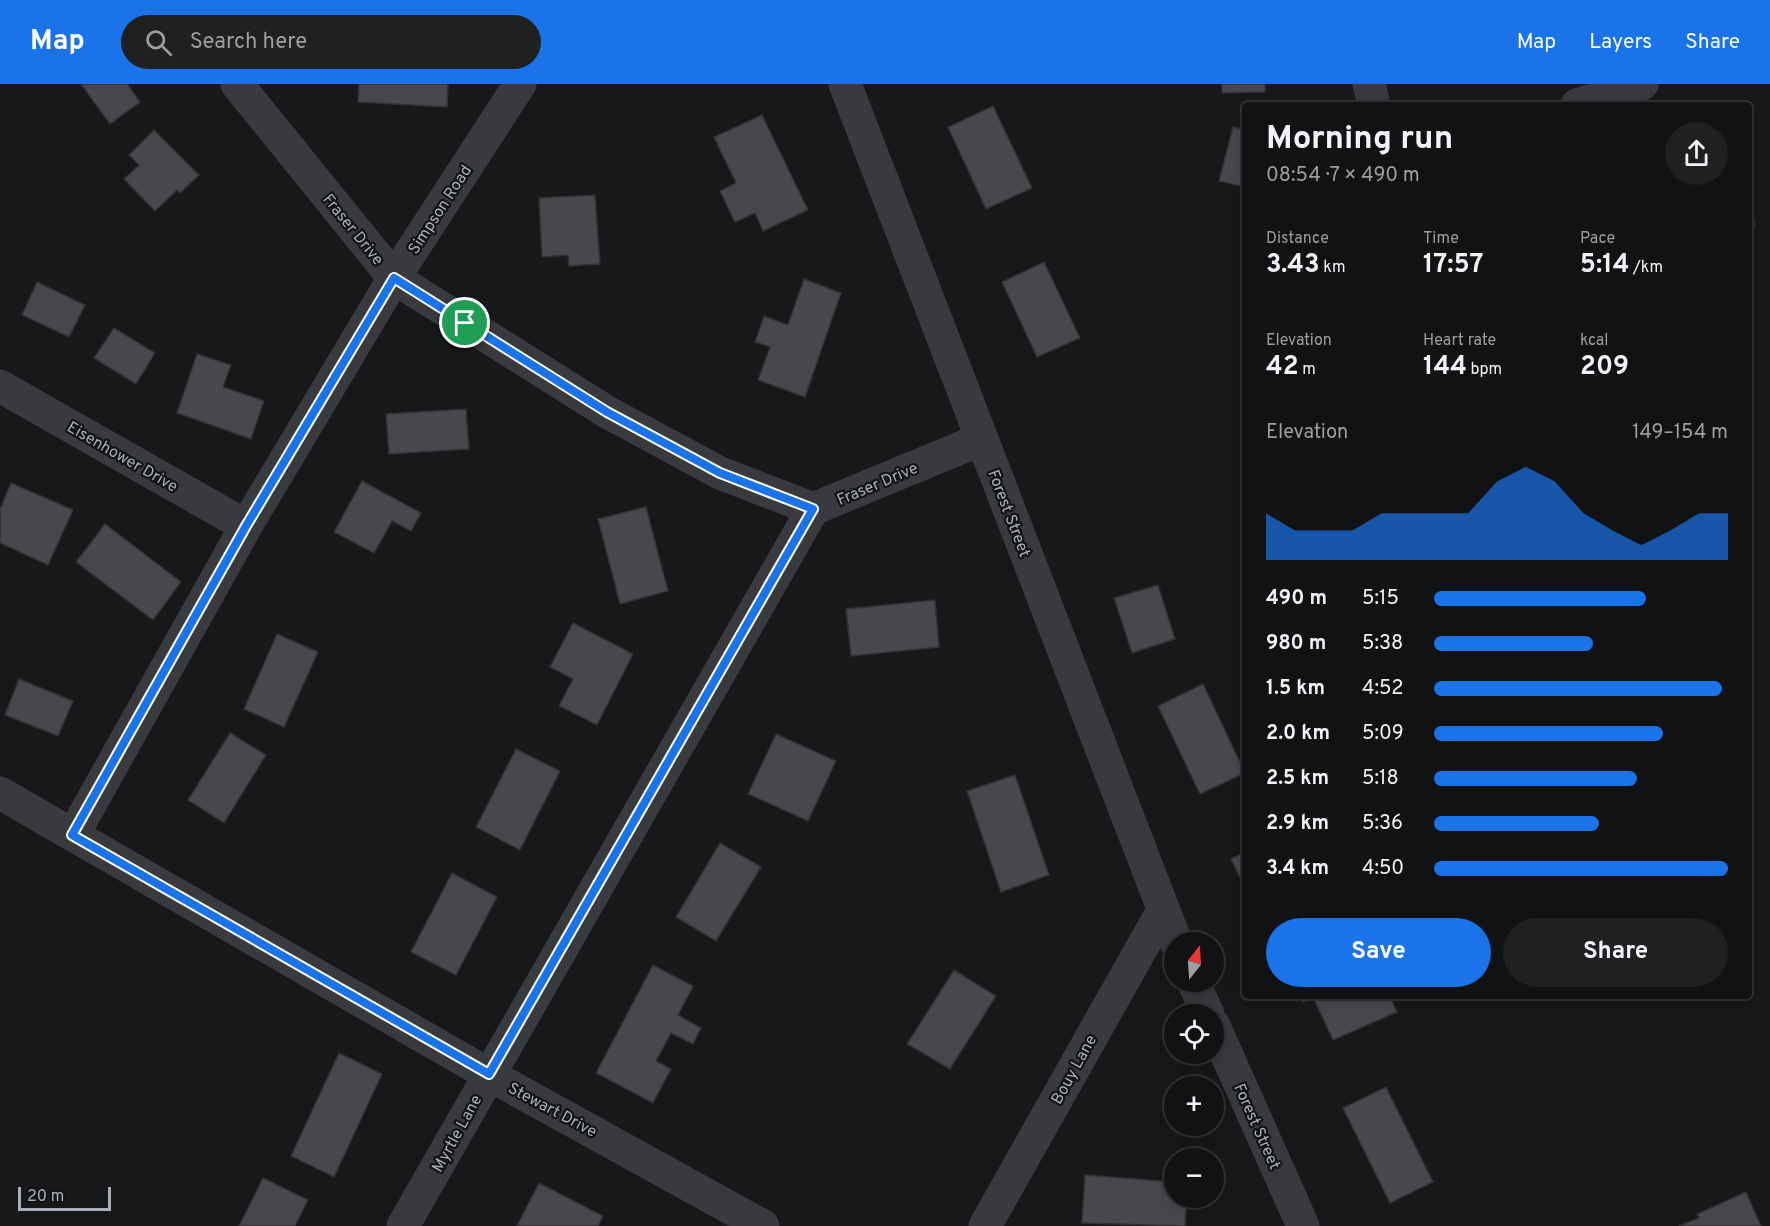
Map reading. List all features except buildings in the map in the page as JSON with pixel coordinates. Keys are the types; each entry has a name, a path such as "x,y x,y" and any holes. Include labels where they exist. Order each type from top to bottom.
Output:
{"street":[{"name":"Fraser Drive","path":"237,84 394,278 618,417 720,473 813,509 982,439"},
{"name":"Simpson Road","path":"72,835 246,526 394,278 520,84"},
{"name":"Forest Street","path":"845,84 1171,932"},
{"path":"1369,84 1373,102"},
{"path":"1586,102 1642,84"},
{"name":"Eisenhower Drive","path":"0,386 246,526"},
{"name":"Myrtle Lane","path":"403,1226 813,509"},
{"name":"Stewart Drive","path":"0,793 489,1074 763,1226"},
{"name":"Bouy Lane","path":"985,1226 1162,912"},
{"name":"Forest Street","path":"1224,1048 1303,1226"}],"route":[{"path":"394,278 465,323 607,412 720,473 813,509 489,1074 72,835 109,774 246,526 394,278"}]}
